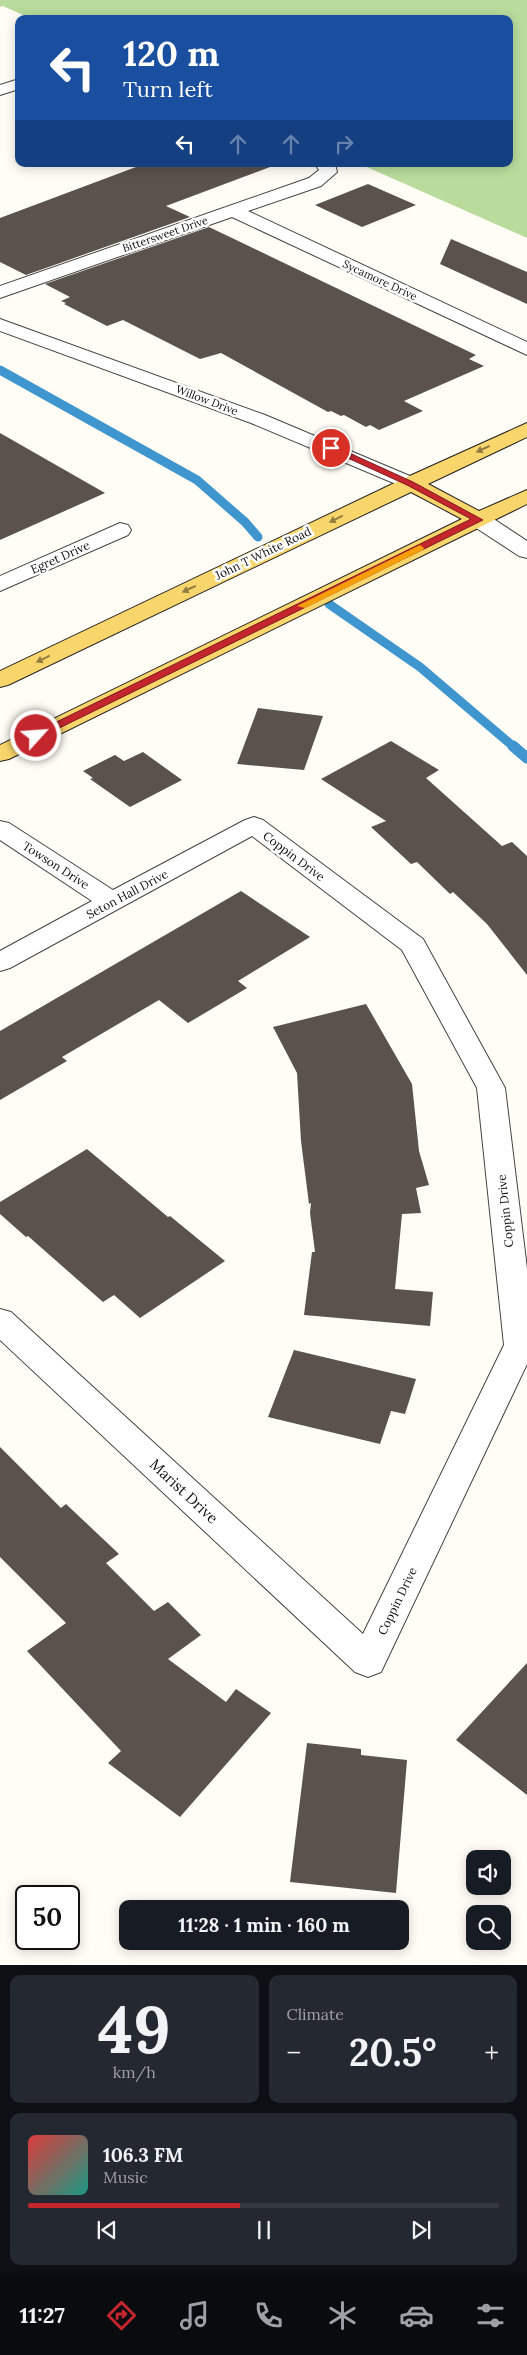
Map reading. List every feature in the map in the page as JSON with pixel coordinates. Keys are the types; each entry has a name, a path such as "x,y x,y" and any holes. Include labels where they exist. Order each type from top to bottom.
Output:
{"main road":[{"name":"John T White Road","path":"0,680 410,483 527,429"},
{"path":"410,483 478,520"},
{"path":"0,754 527,496"}],"street":[{"path":"0,90 15,85"},
{"name":"Bittersweet Drive","path":"0,292 315,182 326,168"},
{"name":"Sycamore Drive","path":"233,211 527,349"},
{"name":"Willow Drive","path":"0,325 199,396 314,441 410,483"},
{"path":"478,520 527,550"},
{"name":"Egret Drive","path":"0,584 120,530"},
{"name":"Seton Hall Drive","path":"0,962 254,825"},
{"name":"Coppin Drive","path":"254,825 413,945 491,1088 520,1345 368,1661"},
{"name":"Towson Drive","path":"0,829 112,902"},
{"name":"Marist Drive","path":"0,1321 368,1661"}],"green space":[{"path":"0,0 527,0 527,238 367,167 513,167 513,15 23,15 3,6 0,7"}],"building":[{"path":"136,167 270,167 166,206 190,217 26,275 0,262 0,218"},
{"path":"368,184 416,205 362,227 315,205"},
{"path":"209,227 476,355 469,359 484,366 404,401 423,411 379,430 370,425 366,427 344,415 341,416 331,411 328,412 221,353 200,359 123,320 107,326 64,304 66,303 61,301 70,297 45,284"},
{"path":"451,239 527,272 527,304 440,264"},
{"path":"0,433 105,493 0,540"},
{"path":"258,708 323,716 304,770 237,764"},
{"path":"391,741 439,770 426,778 502,846 512,842 527,856 527,975 487,924 453,892 450,894 417,862 411,864 371,827 386,821 321,779"},
{"path":"143,752 182,780 130,807 90,779 93,778 83,771 115,755 124,761"},
{"path":"241,891 310,937 238,981 247,988 188,1023 159,1000 62,1057 67,1061 0,1100 0,1031"},
{"path":"366,1004 412,1084 419,1151 429,1185 416,1188 421,1213 402,1214 395,1289 433,1292 430,1326 304,1315 312,1252 315,1252 310,1213 311,1203 309,1204 301,1141 297,1073 273,1027"},
{"path":"87,1149 168,1217 170,1216 225,1261 140,1318 114,1295 103,1302 0,1214 0,1202"},
{"path":"294,1350 416,1379 405,1414 391,1411 380,1444 268,1417"},
{"path":"0,1447 61,1508 66,1504 119,1554 106,1563 154,1611 168,1602 201,1635 168,1659 226,1702 236,1689 271,1713 180,1817 108,1763 121,1751 27,1651 66,1623 0,1557"},
{"path":"527,1663 527,1795 456,1740"},
{"path":"307,1743 361,1749 361,1755 407,1760 396,1893 290,1882"}],"waterway":[{"path":"0,370 197,480 245,522 258,537"},
{"path":"329,604 420,667 514,747"},
{"path":"513,746 527,758"}],"slow traffic":[{"path":"302,606 420,548"}],"route":[{"path":"36,736 478,520 410,483 331,448"}]}
